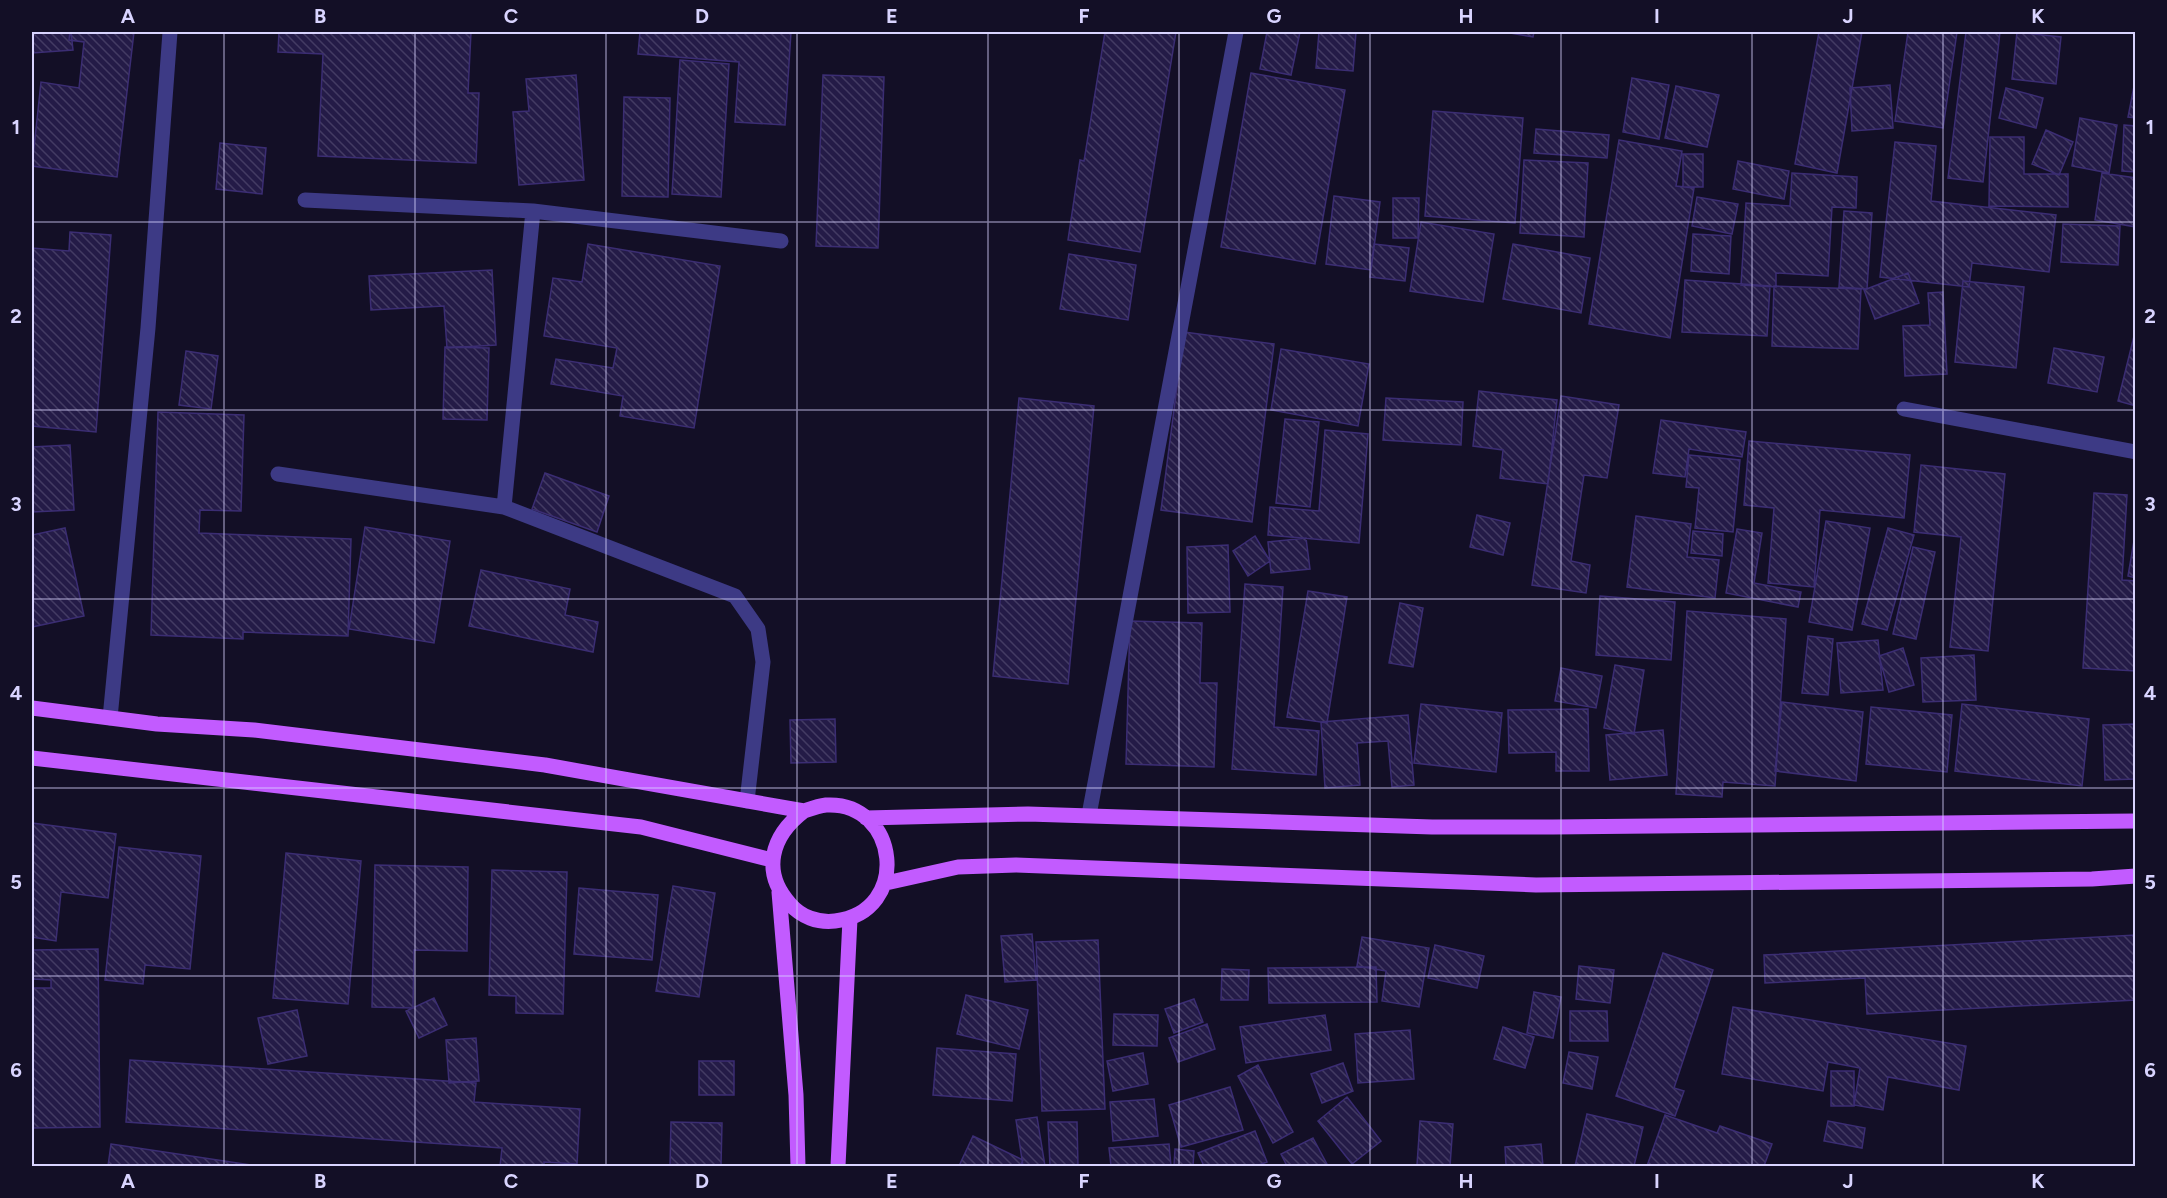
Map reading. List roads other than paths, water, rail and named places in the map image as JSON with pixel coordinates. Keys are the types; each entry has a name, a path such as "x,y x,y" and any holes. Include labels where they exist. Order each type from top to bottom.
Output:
{"main road":[{"path":"32,708 157,724 254,730 545,765 804,811"},
{"path":"32,758 641,827 772,860"},
{"path":"779,892 797,912 823,922 850,919 872,905 886,883 889,859 882,836 866,818 847,807 825,805 804,811 788,823 777,841 772,860 779,892 796,1095 798,1167"},
{"path":"866,818 1028,814 1432,826 1553,827 2136,821"},
{"path":"886,883 958,867 1016,865 1536,885 2092,879 2136,876"},
{"path":"838,1167 850,919"}],"street":[{"path":"110,718 148,327 170,32"},
{"path":"1089,815 1236,32"},
{"path":"305,200 533,211 781,241"},
{"path":"504,507 533,211"},
{"path":"1904,409 2136,452"},
{"path":"278,474 504,507 735,596 758,629 763,662 747,801"}]}
